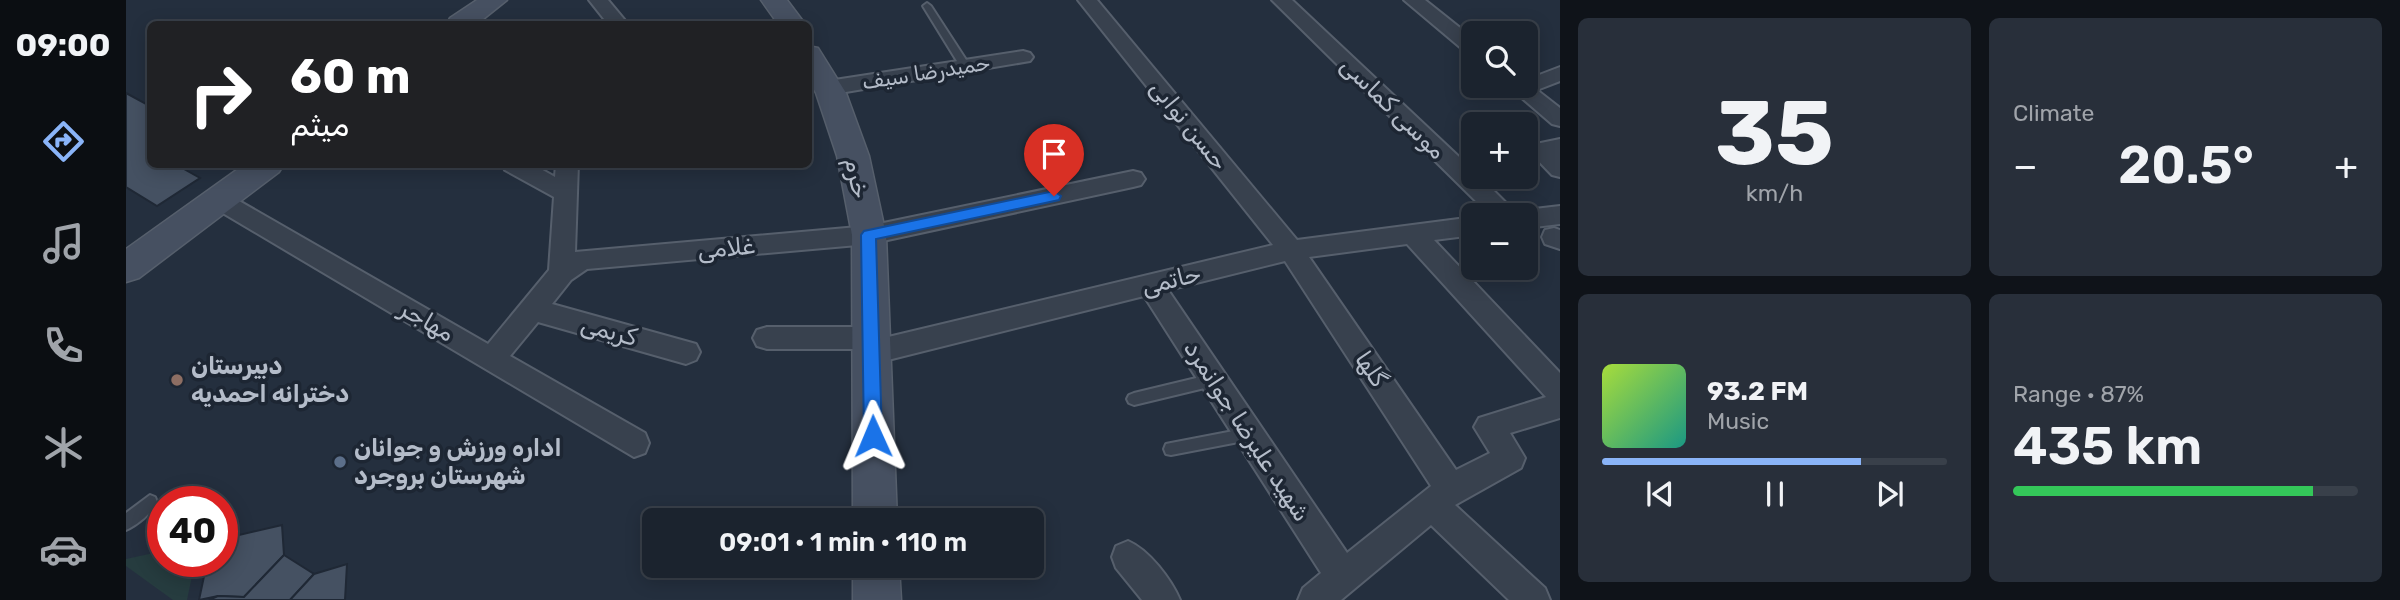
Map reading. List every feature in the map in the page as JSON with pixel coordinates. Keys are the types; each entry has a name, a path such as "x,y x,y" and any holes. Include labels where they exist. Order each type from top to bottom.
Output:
{"street":[{"path":"464,21 494,0"},
{"path":"598,0 616,21"},
{"path":"775,0 789,21"},
{"name":"حسن نوابی","path":"1087,0 1291,250"},
{"name":"موسی کماسی","path":"1281,0 1492,203"},
{"path":"1413,0 1461,39"},
{"name":"حمیدرضا سیف","path":"823,93 965,65 1023,57"},
{"name":"خرم","path":"812,64 853,156 869,235 875,508"},
{"path":"1538,81 1560,73"},
{"path":"1534,98 1560,119"},
{"path":"1560,148 1539,150 1560,169"},
{"path":"126,268 263,168"},
{"path":"520,168 566,193"},
{"path":"492,359 572,267 566,193 567,168"},
{"path":"869,235 1133,180"},
{"name":"مهاجر","path":"219,200 634,443"},
{"path":"1538,224 1558,231"},
{"name":"حاتمی","path":"871,345 1151,285 1291,250 1461,228"},
{"path":"1413,234 1560,392"},
{"name":"غلامی","path":"572,267 869,235"},
{"name":"گلها","path":"1291,250 1441,497 1533,600"},
{"name":"شهید علیرضا جوانمرد","path":"1151,285 1343,577"},
{"name":"کریمی","path":"533,310 686,352"},
{"path":"767,338 871,345"},
{"path":"1315,600 1441,497 1510,458 1489,426 1560,404"},
{"path":"1128,557 1163,600"},
{"path":"876,578 877,600"}],"lane":[{"path":"927,6 965,65"},
{"path":"1133,399 1214,380"},
{"path":"1171,449 1249,434"},
{"path":"126,523 147,505"}],"green space":[{"path":"147,554 147,577 192,577 187,600 173,600 126,566 126,559"}],"building":[{"path":"126,93 147,104 147,168 182,168 200,178 157,206 126,187"},
{"path":"282,525 284,555 244,597 218,596 199,600 204,577 238,577 238,535"},
{"path":"284,555 314,574 290,600 209,600 218,596 244,597"},
{"path":"347,564 345,600 290,600 314,574"}],"place":[{"name":"دبیرستان دخترانه احمدیه","path":"177,380"},
{"name":"اداره ورزش و جوانان شهرستان بروجرد","path":"340,462"}],"route":[{"path":"873,436 869,235 1054,196"}]}
